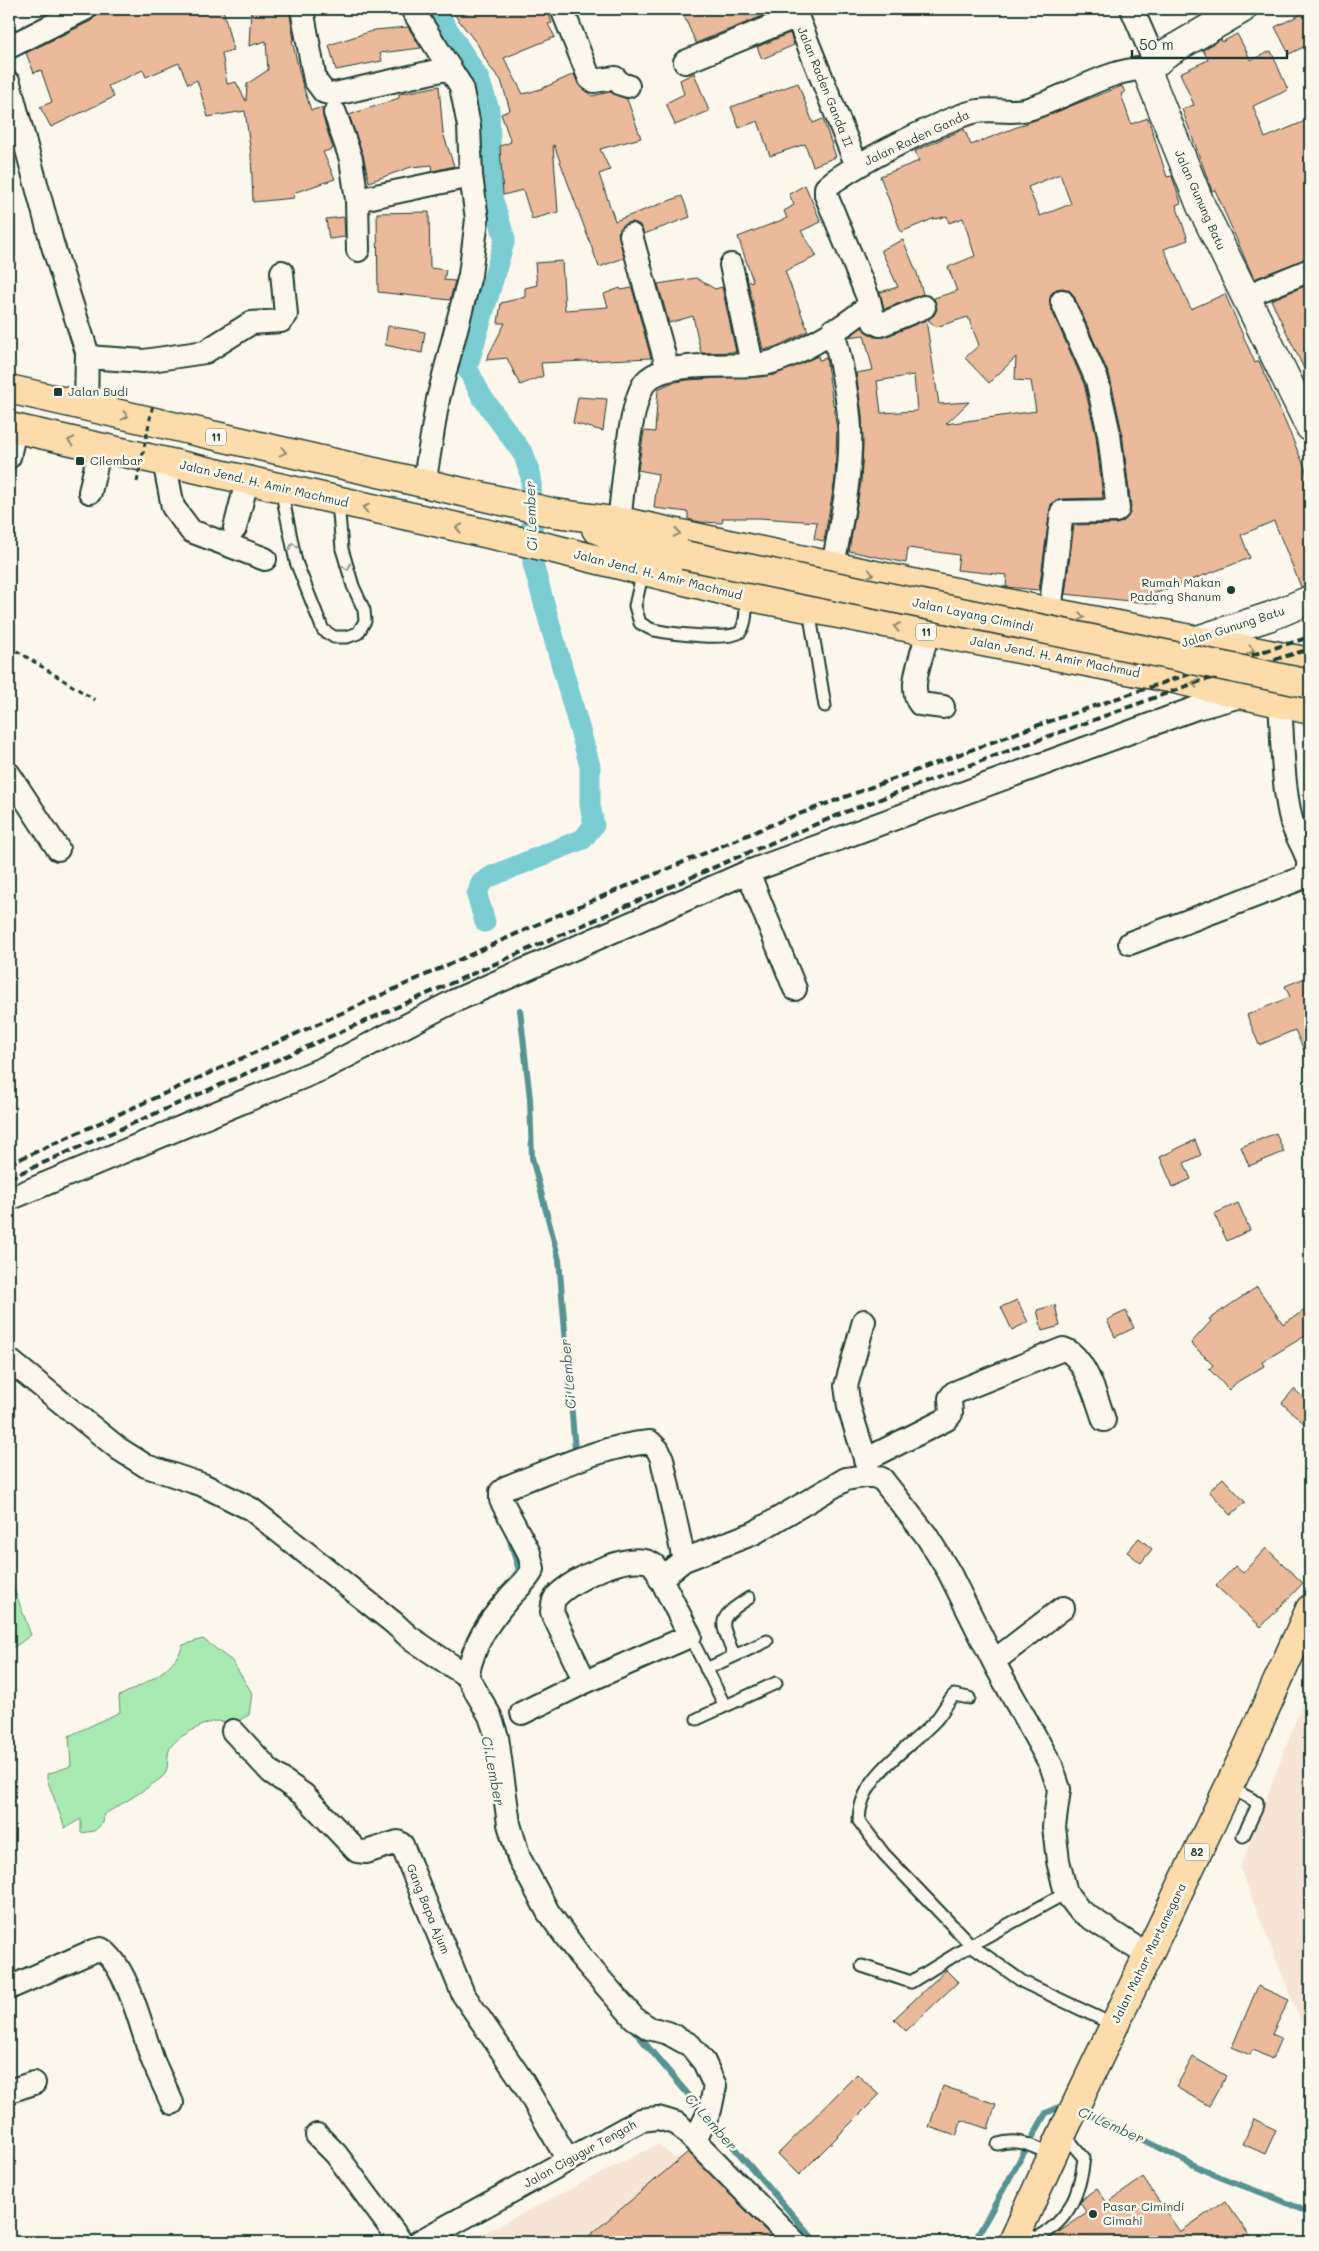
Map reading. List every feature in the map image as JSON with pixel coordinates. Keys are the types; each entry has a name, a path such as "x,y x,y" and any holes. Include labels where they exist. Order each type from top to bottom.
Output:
{"main road":[{"path":"1153,65 1242,9"},
{"name":"Jalan Gunung Batu","path":"1153,65 1149,76 1152,87 1197,197 1244,297 1310,427"},
{"name":"11","path":"9,389 550,512 619,522 1050,612 1310,662"},
{"name":"Jalan Jend. H. Amir Machmud","path":"12,428 164,461 281,490 541,546 640,558 746,596 809,610 1043,654 1246,695 1310,710"},
{"name":"Jalan Layang Cimindi","path":"550,512 640,558 684,555 1310,684"},
{"name":"Jalan Gunung Batu","path":"1097,665 1203,640 1310,600"},
{"path":"1043,654 1050,612"},
{"name":"Jalan Mahar Martanegara","path":"1016,2237 1063,2129 1228,1787 1303,1644 1310,1609"}],"street":[{"path":"9,47 86,9"},
{"path":"302,9 315,80 324,92 335,94 450,68"},
{"path":"412,9 461,86 466,110 471,176 477,219 470,275 440,390 424,484"},
{"path":"562,9 590,79 594,81 614,78 621,84 628,86"},
{"path":"1132,9 1153,65"},
{"path":"685,62 796,13"},
{"name":"Jalan Raden Ganda II","path":"796,13 856,166"},
{"name":"Jalan Raden Ganda","path":"924,307 880,325 874,322 870,304 826,195 826,188 856,166 958,116 980,110 1001,112 1027,109 1115,73 1153,65"},
{"path":"9,83 52,243 87,358 86,407"},
{"path":"335,113 351,159 357,200 358,250"},
{"path":"357,200 471,176"},
{"path":"631,235 668,370"},
{"path":"731,265 752,364"},
{"path":"1244,297 1310,270"},
{"path":"87,358 144,361 205,352 251,324 281,320 286,315 282,272"},
{"path":"1050,612 1062,512 1116,511 1118,509 1108,434 1097,380 1062,302"},
{"path":"619,522 631,431 640,392 647,380 668,370 770,363 793,355 870,304"},
{"path":"833,330 842,366 850,429 847,487 833,566"},
{"path":"9,457 12,428"},
{"path":"90,492 100,448"},
{"path":"164,461 173,507 191,531 265,559"},
{"path":"235,528 247,481"},
{"path":"927,632 916,678 915,698 920,704 943,707"},
{"path":"9,1199 322,1069 454,1001 748,872 1196,708 1246,695"},
{"path":"1130,943 1302,878 1307,874 1309,863 1294,830 1288,807 1280,704"},
{"path":"9,774 58,849"},
{"path":"748,872 796,989"},
{"path":"864,1321 846,1386 849,1407 867,1467 889,1486 926,1535 949,1572 994,1662 1051,1765 1060,1789 1054,1827 1058,1861 1066,1893 1080,1911 1147,1955"},
{"path":"660,1579 684,1560 754,1532 947,1419 951,1414 950,1398 954,1394 1063,1350 1076,1356 1095,1394 1104,1420"},
{"path":"9,1360 119,1449 146,1466 203,1485 251,1509 394,1623 408,1637 460,1672 490,1716 496,1736 509,1824 519,1858 548,1912 580,1956 634,2018 649,2028 668,2033 690,2045 704,2062 715,2086 702,2125"},
{"path":"460,1672 486,1628 509,1597 528,1579 533,1569 528,1553 502,1500 501,1492 507,1487 603,1452 650,1442 658,1450 662,1459 684,1560"},
{"path":"522,1713 585,1682 690,1636 654,1565 647,1560 628,1560 578,1580 556,1597 552,1612 585,1682"},
{"path":"994,1662 1062,1608"},
{"name":"Gang Bapa Ajum","path":"233,1731 271,1772 304,1795 358,1851 366,1852 398,1842 402,1845 463,1994 521,2079 568,2160"},
{"path":"9,1988 93,1951 101,1949 107,1953 128,1986 153,2061 172,2103"},
{"path":"9,2091 34,2083"},
{"name":"Jalan Cigugur Tengah","path":"419,2242 641,2120 658,2118 678,2124 702,2125 795,2242"},
{"path":"317,2135 336,2154 401,2242"}],"lane":[{"path":"281,490 296,562 323,630 334,637 347,637 358,633 365,621 364,610 353,586 342,549 338,502"},
{"path":"640,558 635,606 640,623 651,630 723,637 735,636 741,631 746,615 746,596"},
{"path":"809,610 826,706"},
{"path":"734,1656 723,1625 724,1618 728,1612 749,1598"},
{"path":"690,1636 725,1706"},
{"path":"706,1669 767,1640"},
{"path":"697,1720 776,1683"},
{"path":"969,1698 962,1694 954,1695 937,1719 912,1744 884,1767 866,1791 859,1811 859,1821 884,1854 971,1946 1023,1982 1114,2025"},
{"path":"1228,1787 1257,1802 1256,1809 1243,1836"},
{"path":"862,1966 911,1982 1066,1893"},
{"path":"998,2144 1010,2140 1027,2143 1063,2129 1084,2158 1081,2179 1072,2204 1061,2222 1037,2238 1016,2237"}],"path":[{"path":"137,482 153,404"},
{"path":"9,646 96,700"}],"shaded area":[{"path":"1310,1683 1310,2045 1240,1868"},
{"path":"658,2144 772,2242 467,2242"}],"green space":[{"path":"9,1586 13,1586 31,1635 9,1649"},
{"path":"203,1639 232,1661 252,1693 249,1715 234,1723 211,1722 175,1741 170,1748 165,1774 147,1788 104,1814 103,1823 94,1831 81,1833 81,1819 65,1828 47,1779 47,1774 71,1766 69,1736 120,1712 119,1696 147,1682 165,1670 179,1654 183,1645"}],"building":[{"path":"98,9 223,9 233,50 222,53 227,84 236,82 246,101 247,84 268,70 266,41 249,46 251,9 289,9 294,40 292,40 302,83 311,110 322,108 333,149 323,152 335,179 293,193 294,198 253,202 251,154 245,111 208,117 197,80 188,84 179,63 146,77 143,70 108,86 114,97 51,127 40,107 52,102 41,70 34,73 26,53 91,21 96,16"},
{"path":"450,9 547,9 552,23 548,24 555,37 504,58 523,94 541,89 574,74 578,84 592,96 610,92 627,99 641,138 600,149 610,170 599,174 615,221 682,196 690,217 644,234 640,225 634,222 627,223 618,232 624,258 599,267 554,145 558,212 532,219 523,190 503,195 500,146 511,142 501,114 510,110 501,80 489,66 478,45"},
{"path":"697,9 780,9 696,43 683,14"},
{"path":"1310,10 1310,44 1289,54 1275,27"},
{"path":"408,27 421,48 380,53 382,61 336,70 329,45 375,30"},
{"path":"790,33 794,45 762,59 757,47"},
{"path":"1237,34 1251,60 1271,51 1288,90 1253,106 1265,138 1310,119 1310,257 1254,279 1215,190 1212,191 1182,109 1194,105 1180,73 1208,60 1203,50 1221,39 1222,42"},
{"path":"694,73 709,111 675,125 666,103 684,94 680,80"},
{"path":"798,83 813,123 823,119 836,157 813,166 805,144 770,156 758,121 739,128 731,107"},
{"path":"439,86 443,133 454,166 433,171 432,165 411,167 369,182 363,155 349,115 399,98 399,94"},
{"path":"1122,86 1125,92 1121,94 1131,124 1148,118 1167,177 1172,176 1181,203 1176,205 1188,240 1164,249 1191,309 1225,294 1255,363 1259,361 1305,468 1310,484 1310,585 1301,587 1274,521 1241,535 1250,558 1154,594 1157,604 1065,594 1074,525 1117,524 1127,518 1131,507 1122,432 1110,377 1074,296 1069,290 1063,288 1056,289 1051,294 1050,306 1084,384 1096,436 1103,498 1062,499 1051,504 1039,590 1006,587 1007,575 957,570 959,555 908,548 906,563 849,551 861,482 863,446 862,415 856,373 873,370 864,335 848,337 862,327 874,337 885,337 926,320 939,404 969,402 946,424 1036,411 1031,381 1015,380 1016,357 989,383 965,358 979,345 968,317 936,327 928,320 937,309 934,298 957,291 948,267 975,256 963,218 949,223 947,216 935,218 901,232 880,176 919,161 915,151 964,129 971,145","holes":["1060,174 1071,204 1040,216 1028,187","914,375 917,411 881,413 877,381"]},
{"path":"805,185 821,222 801,231 817,256 785,271 808,331 778,346 763,350 748,282 753,281 738,237 787,218 784,211 794,205 789,194"},
{"path":"429,212 430,268 446,270 444,280 455,281 450,300 378,292 377,213"},
{"path":"344,217 345,237 329,239 326,219"},
{"path":"903,240 917,273 923,294 884,309 880,292 898,287 881,250"},
{"path":"562,261 565,310 608,307 604,294 620,288 621,290 632,288 651,358 541,363 543,376 520,385 507,358 486,360 505,323 498,323 501,303 525,297 525,288 537,285 535,263"},
{"path":"696,278 715,289 722,287 736,352 701,353 693,316 669,323 658,284"},
{"path":"1310,284 1310,381 1271,300"},
{"path":"388,326 425,332 422,353 385,345"},
{"path":"818,356 819,360 826,358 837,429 835,479 824,541 814,539 817,522 759,518 723,518 722,523 700,522 688,519 688,512 654,508 658,474 638,470 644,431 655,432 658,389 671,383 687,380 774,375"},
{"path":"578,397 607,399 603,431 573,423"},
{"path":"1310,976 1310,1064 1295,1030 1259,1045 1247,1015 1290,997 1285,986"},
{"path":"1276,1133 1284,1152 1249,1166 1241,1147"},
{"path":"1195,1140 1201,1155 1184,1163 1191,1179 1173,1187 1160,1157"},
{"path":"1238,1203 1250,1230 1227,1241 1214,1214"},
{"path":"1257,1287 1283,1324 1310,1307 1310,1333 1262,1362 1264,1366 1237,1382 1229,1390 1209,1369 1213,1365 1191,1343 1211,1321 1209,1319"},
{"path":"1017,1300 1028,1322 1012,1330 1001,1307"},
{"path":"1055,1305 1060,1326 1042,1331 1037,1310"},
{"path":"1126,1311 1134,1328 1115,1337 1107,1320"},
{"path":"1294,1389 1310,1404 1310,1429 1282,1403"},
{"path":"1223,1478 1245,1502 1231,1515 1209,1491"},
{"path":"1139,1538 1152,1549 1141,1563 1127,1552"},
{"path":"1266,1548 1303,1583 1261,1627 1216,1586 1235,1566 1243,1573"},
{"path":"946,1970 958,1982 906,2031 894,2019"},
{"path":"1258,1986 1289,2000 1272,2034 1281,2038 1272,2059 1253,2050 1250,2055 1232,2047"},
{"path":"1193,2057 1226,2076 1209,2106 1176,2087"},
{"path":"857,2074 879,2095 799,2175 778,2154"},
{"path":"943,2086 996,2104 988,2129 962,2120 956,2136 929,2127"},
{"path":"1254,2119 1276,2130 1265,2154 1243,2144"},
{"path":"688,2152 777,2242 582,2242"},
{"path":"1143,2178 1180,2232 1225,2201 1254,2242 1044,2242 1087,2213 1080,2203 1082,2199 1097,2188 1107,2203"}],"waterway":[{"name":"Ci Lember","path":"435,9 479,79 489,109 492,197 505,239 467,368 482,397 524,455 531,477 533,564 590,766 590,805 594,825 583,839 492,876 481,883 477,895 485,922"},
{"name":"Ci Lember","path":"520,1010 530,1099 532,1158 559,1260 575,1450 571,1455"},
{"name":"Ci Lember","path":"508,1534 519,1570 508,1584"},
{"name":"Ci Lember","path":"632,2028 703,2112"},
{"name":"Ci Lember","path":"974,2242 1046,2113 1064,2105 1067,2106"},
{"name":"Ci Lember","path":"1079,2111 1129,2132 1211,2173 1286,2202 1310,2214"},
{"name":"Ci Lember","path":"710,2120 816,2242"}],"railway":[{"path":"9,1164 549,919 783,820 1030,728 1174,679 1310,637"},
{"path":"9,1178 733,859 843,813 1195,683 1310,649"}],"place":[{"name":"Jalan Budi","path":"58,392"},
{"name":"Cilembar","path":"80,461"},
{"name":"Rumah Makan Padang Shanum","path":"1231,590"},
{"name":"Pasar Cimindi Cimahi","path":"1093,2214"}]}
